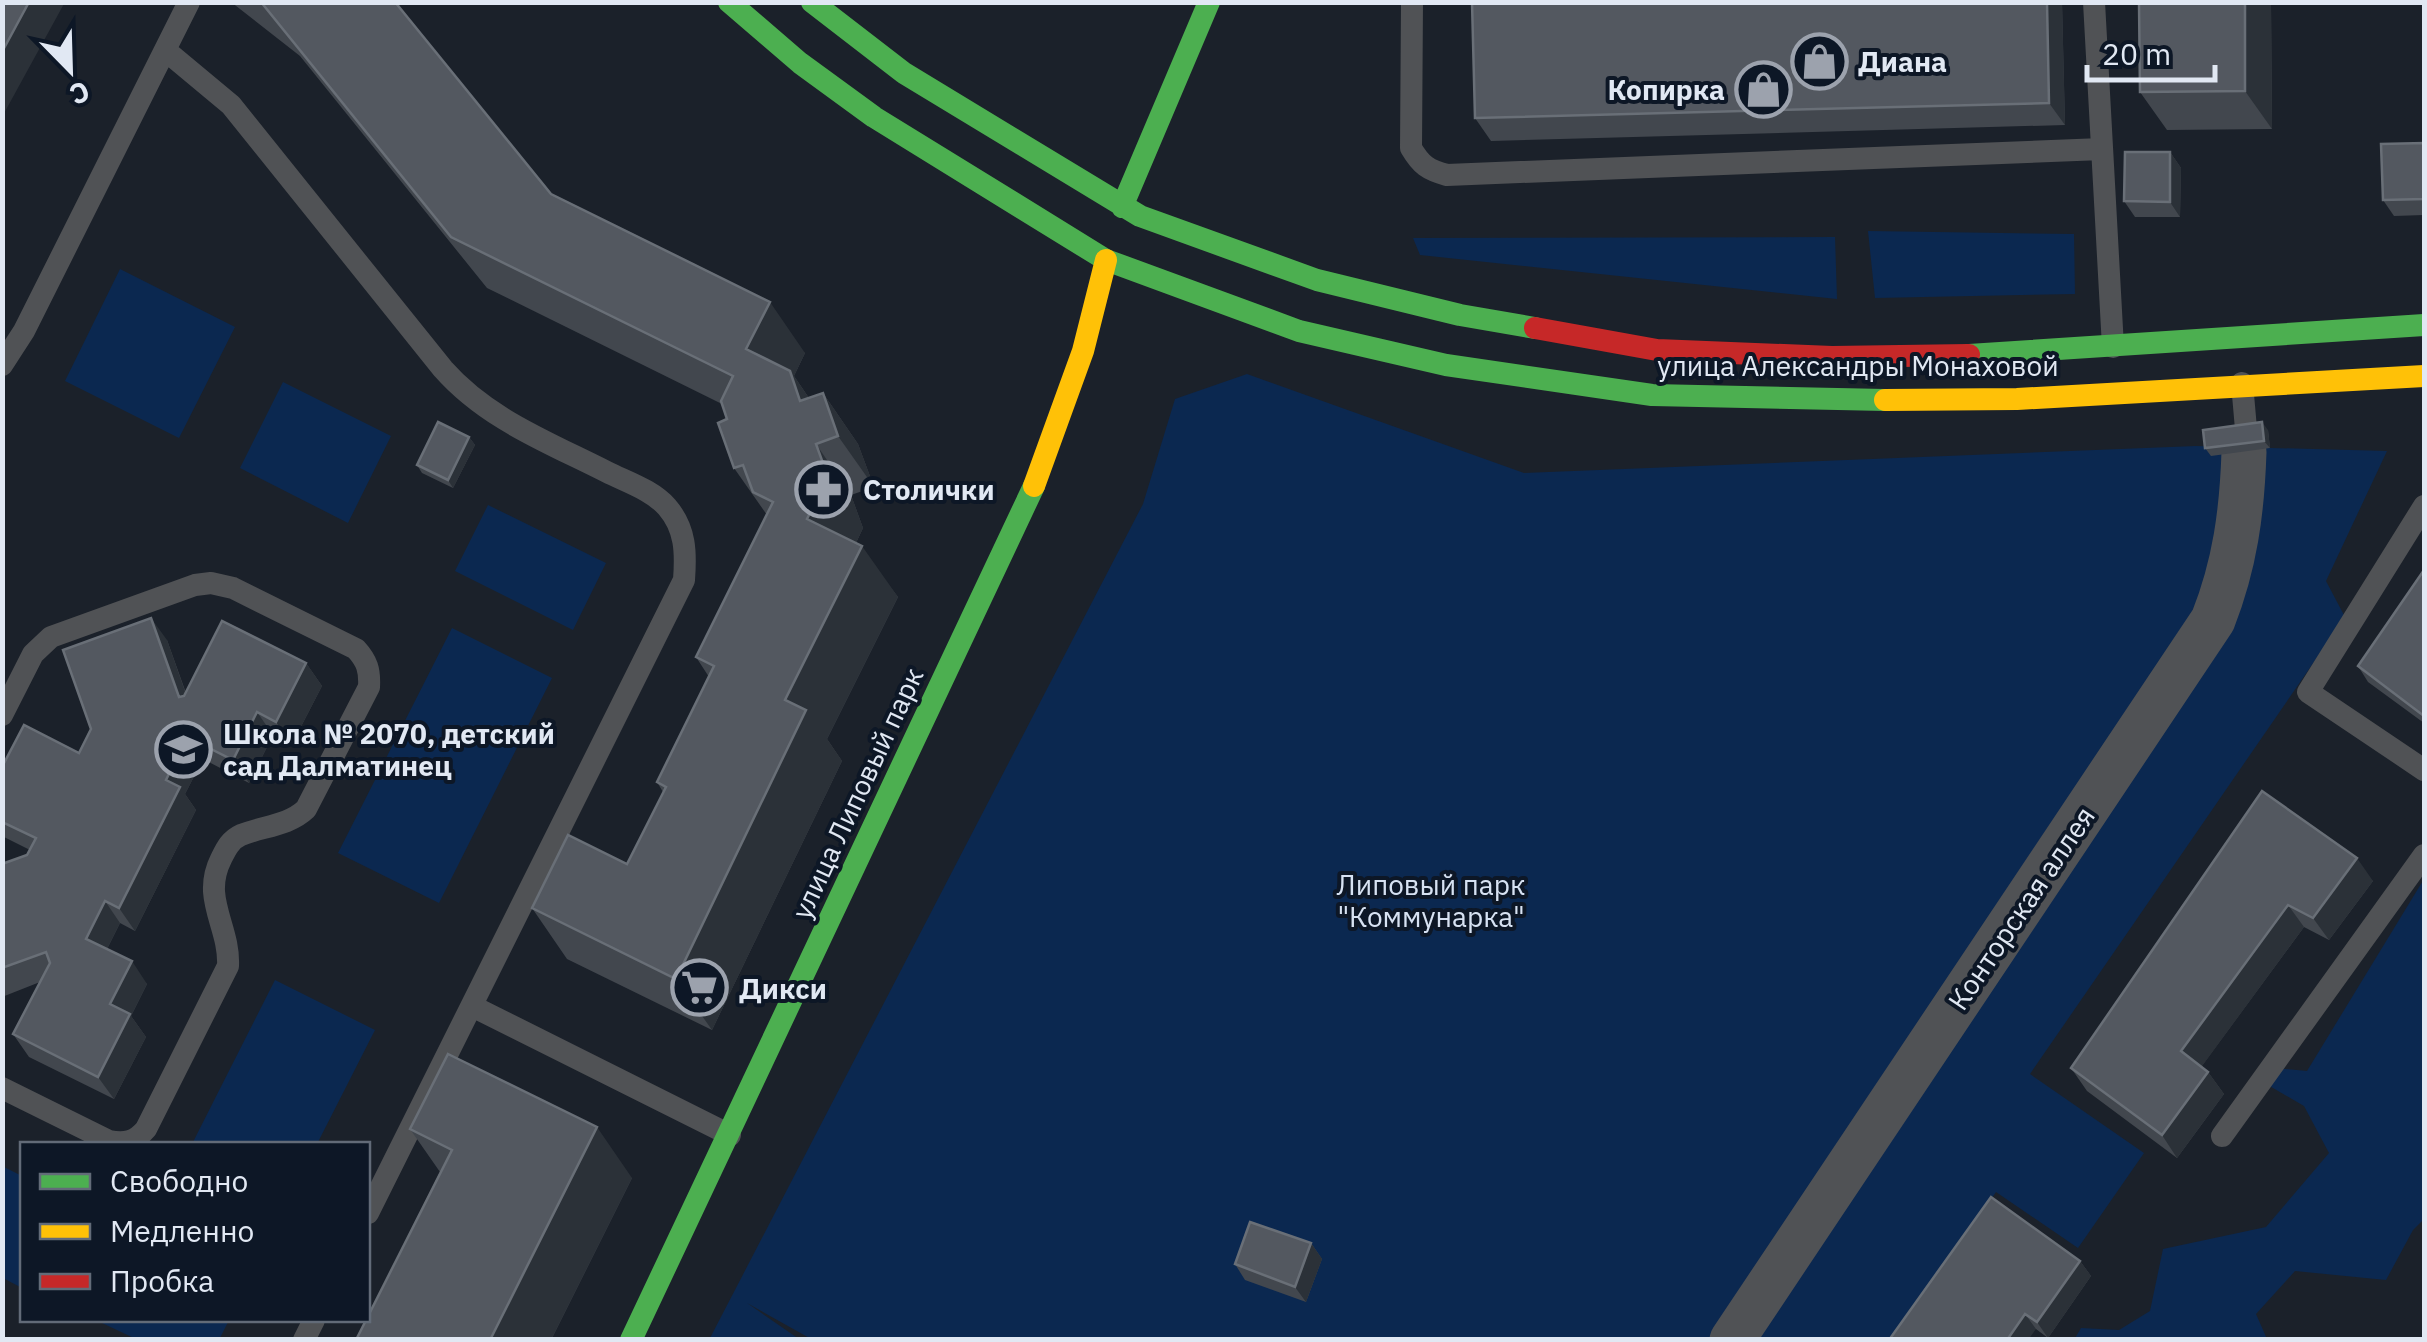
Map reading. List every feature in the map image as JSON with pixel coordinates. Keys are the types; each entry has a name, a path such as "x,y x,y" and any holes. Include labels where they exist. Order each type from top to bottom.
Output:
{"main road":[{"name":"улица Александры Монаховой","path":"729,2 874,117 1106,260 1299,331 1446,365 1652,395 1837,400 2017,398 2424,376"},
{"name":"улица Александры Монаховой","path":"812,2 904,73 1122,207 1317,280 1460,315 1658,350 1832,357 2015,354 2424,325"},
{"path":"1122,207 1209,2"},
{"name":"улица Липовый парк","path":"631,1340 1034,483 1082,352 1106,260"}],"street":[{"path":"1106,260 1122,207"},
{"name":"Конторская аллея","path":"1732,1340 2214,620 2230,576 2242,497 2244,442"}],"lane":[{"path":"2,366 24,331 189,2"},
{"path":"1412,2 1411,148 1420,164 1430,171 1447,174 2102,150"},
{"path":"2094,2 2113,347"},
{"path":"165,50 231,105 469,396 503,420 654,495 675,519 684,540 684,580 370,1209"},
{"path":"2233,338 2243,386 2244,442"},
{"path":"2424,506 2308,692 2424,770"},
{"path":"2,716 33,654 51,637 195,584 211,582 233,588 356,649 370,674 369,686 306,809 290,821 236,837 221,858 212,888 228,966 146,1129 127,1142"},
{"path":"2222,1136 2424,855"},
{"path":"472,1006 730,1135"},
{"path":"2,1088 113,1142"}],"green space":[{"path":"1868,231 2074,234 2075,294 1875,298"},
{"path":"1835,237 1837,299 1420,255 1413,238"},
{"path":"120,269 235,327 179,438 65,381"},
{"name":"Липовый парк \"Коммунарка\"","path":"1247,374 1524,473 2196,446 2387,451 2326,581 2345,617 2030,1074 2144,1153 2078,1248 1996,1192 1895,1339 813,1340 747,1303 799,1339 709,1340 1143,504 1175,399"},
{"path":"283,382 391,436 348,523 240,468"},
{"path":"488,505 606,563 573,630 455,571"},
{"path":"452,628 552,678 439,903 338,853"},
{"path":"2424,879 2424,1219 2413,1230 2386,1280 2295,1271 2256,1314 2267,1339 2074,1340 2081,1328 2119,1330 2150,1311 2163,1249 2266,1227 2329,1153 2304,1106 2261,1081 2275,1068 2307,1071"},
{"path":"275,980 375,1030 318,1142 193,1142"},
{"path":"2,1166 20,1175 20,1287 3,1278"},
{"path":"228,1322 219,1340 136,1339 102,1323"}],"building":[{"path":"2,2 29,2 2,52"},
{"path":"261,2 395,2 551,194 770,302 746,349 790,371 800,401 823,393 838,436 816,444 828,477 807,519 862,546 785,700 806,710 676,979 532,908 568,835 627,864 666,787 657,782 714,666 696,657 773,502 753,492 743,465 734,468 718,423 727,419 721,401 733,376 451,237"},
{"path":"1472,2 2047,2 2049,103 1475,118"},
{"path":"2139,2 2245,2 2245,91 2140,92"},
{"path":"2424,143 2424,199 2383,200 2381,144"},
{"path":"2125,152 2170,152 2170,202 2124,201"},
{"path":"438,422 469,437 448,480 417,465"},
{"path":"2262,422 2264,441 2205,448 2203,430"},
{"path":"2424,570 2424,716 2358,666"},
{"path":"151,618 179,697 184,696 222,621 306,663 276,722 257,712 233,760 187,737 166,780 180,787 119,908 105,901 86,939 132,961 110,1004 130,1014 98,1077 13,1034 50,963 46,952 2,968 2,864 27,855 36,838 2,822 2,767 24,725 79,753 91,729 63,650"},
{"path":"2262,791 2357,858 2313,918 2288,905 2181,1051 2208,1072 2162,1135 2071,1068"},
{"path":"448,1054 597,1127 490,1340 356,1340 365,1322 370,1322 370,1312 452,1150 410,1129"},
{"path":"1991,1197 2080,1261 2037,1322 2025,1314 2007,1340 1889,1340"},
{"path":"1250,1222 1311,1243 1295,1287 1235,1264"}],"traffic: fast":[{"path":"729,2 800,63 874,117 1106,260 1299,331 1446,365 1652,395 1885,400"},
{"path":"812,2 904,73 1140,216 1317,280 1460,315 1535,328"},
{"path":"1122,207 1209,2"},
{"path":"1969,355 2424,325"},
{"path":"631,1340 1034,486"}],"traffic: slow":[{"path":"1034,486 1083,351 1106,260"},
{"path":"1885,400 2017,399 2424,376"}],"traffic: jam":[{"path":"1535,328 1657,350 1832,357 1969,355"}],"place":[{"name":"Диана","path":"1819,61"},
{"name":"Копирка","path":"1764,89"},
{"name":"Столички","path":"824,489"},
{"name":"Школа № 2070, детский сад Далматинец","path":"184,749"},
{"name":"Дикси","path":"700,988"}]}
